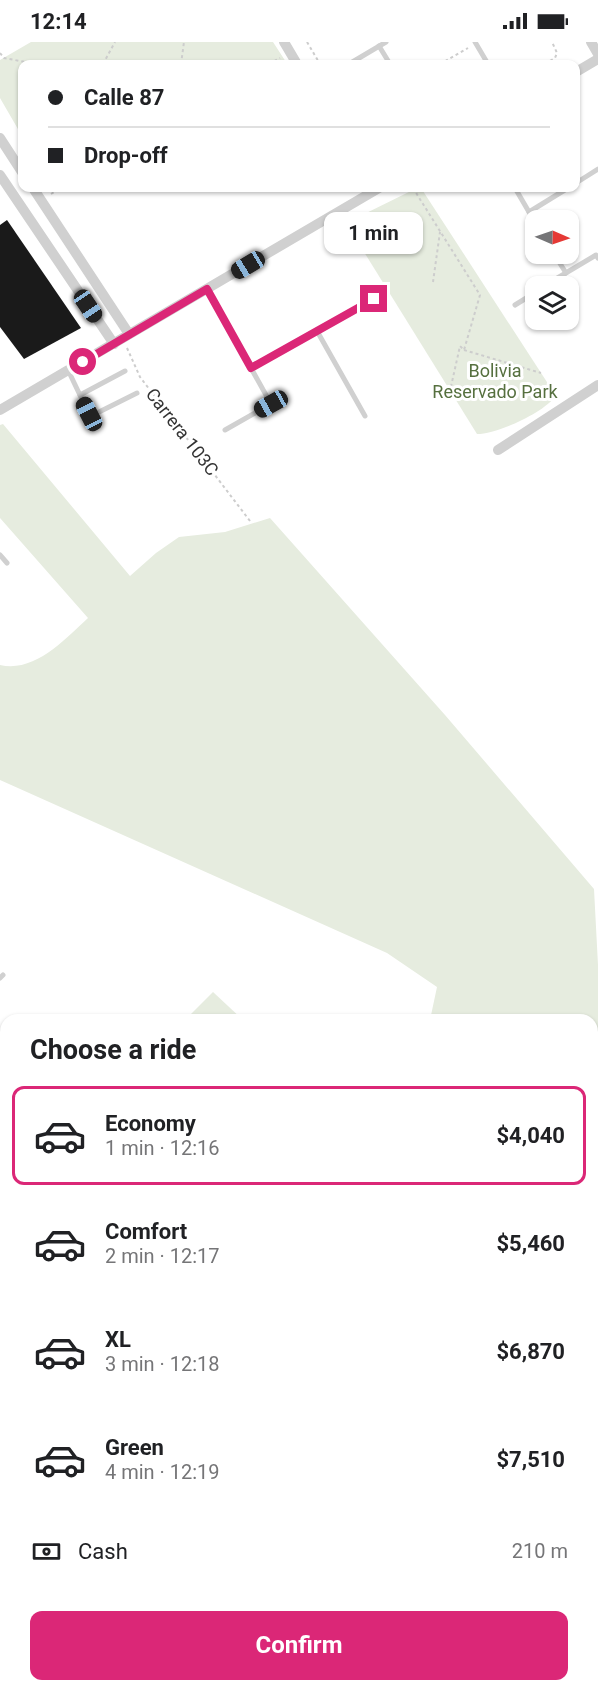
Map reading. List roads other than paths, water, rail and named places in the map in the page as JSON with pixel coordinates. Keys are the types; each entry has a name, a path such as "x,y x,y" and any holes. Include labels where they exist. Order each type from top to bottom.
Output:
{"street":[{"path":"284,42 295,60"},
{"path":"580,69 598,56 591,42"},
{"path":"0,138 18,166"},
{"path":"0,175 122,339"},
{"path":"35,192 122,339"},
{"path":"0,410 367,192"},
{"path":"498,450 598,385"}],"lane":[{"path":"356,60 386,42"},
{"path":"475,43 486,60"},
{"path":"379,46 388,60"},
{"path":"580,180 598,169"},
{"path":"517,192 527,210"},
{"path":"531,210 561,192"},
{"path":"561,276 596,255 598,258"},
{"path":"560,264 566,273"},
{"path":"207,289 271,404 225,430"},
{"path":"514,305 525,298"},
{"path":"251,368 374,299"},
{"path":"317,331 365,416"},
{"path":"68,370 89,414 93,416 137,393"},
{"path":"80,395 125,371"},
{"path":"0,555 7,562"}],"park label":[{"name":"Bolivia Reservado Park","path":"495,381"}]}
